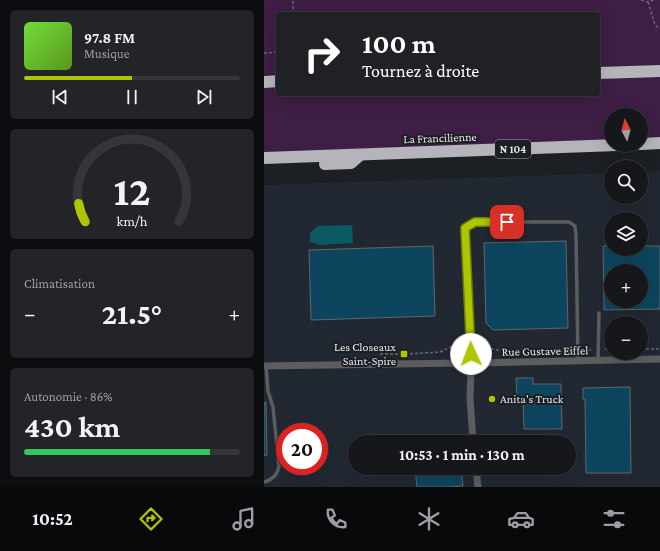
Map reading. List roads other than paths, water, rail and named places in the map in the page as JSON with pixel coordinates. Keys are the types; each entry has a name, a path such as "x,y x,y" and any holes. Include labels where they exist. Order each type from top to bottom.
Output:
{"highway":[{"path":"600,73 660,71"},
{"path":"264,82 276,82"},
{"path":"648,144 660,143"},
{"name":"La Francilienne","path":"264,158 604,145"},
{"path":"264,165 350,163 360,154"}],"street":[{"path":"471,354 476,356 479,363 478,368 471,372 462,369 460,363 463,356 471,354"},
{"name":"Rue Gustave Eiffel","path":"479,363 660,359"},
{"path":"265,366 460,363"},
{"path":"471,372 470,397 473,435"},
{"path":"477,475 478,487"}],"lane":[{"path":"471,354 465,228 475,222 569,222 575,226 576,235 578,361"},
{"path":"598,313 598,361"},
{"path":"264,482 274,477 278,472 279,466 273,407 266,391 265,366"}],"water":[{"path":"352,225 353,243 320,245 310,242 310,233 318,226"}],"place":[{"name":"Les Closeaux Saint-Spire","path":"404,354"},
{"name":"Anita's Truck","path":"492,399"}]}
